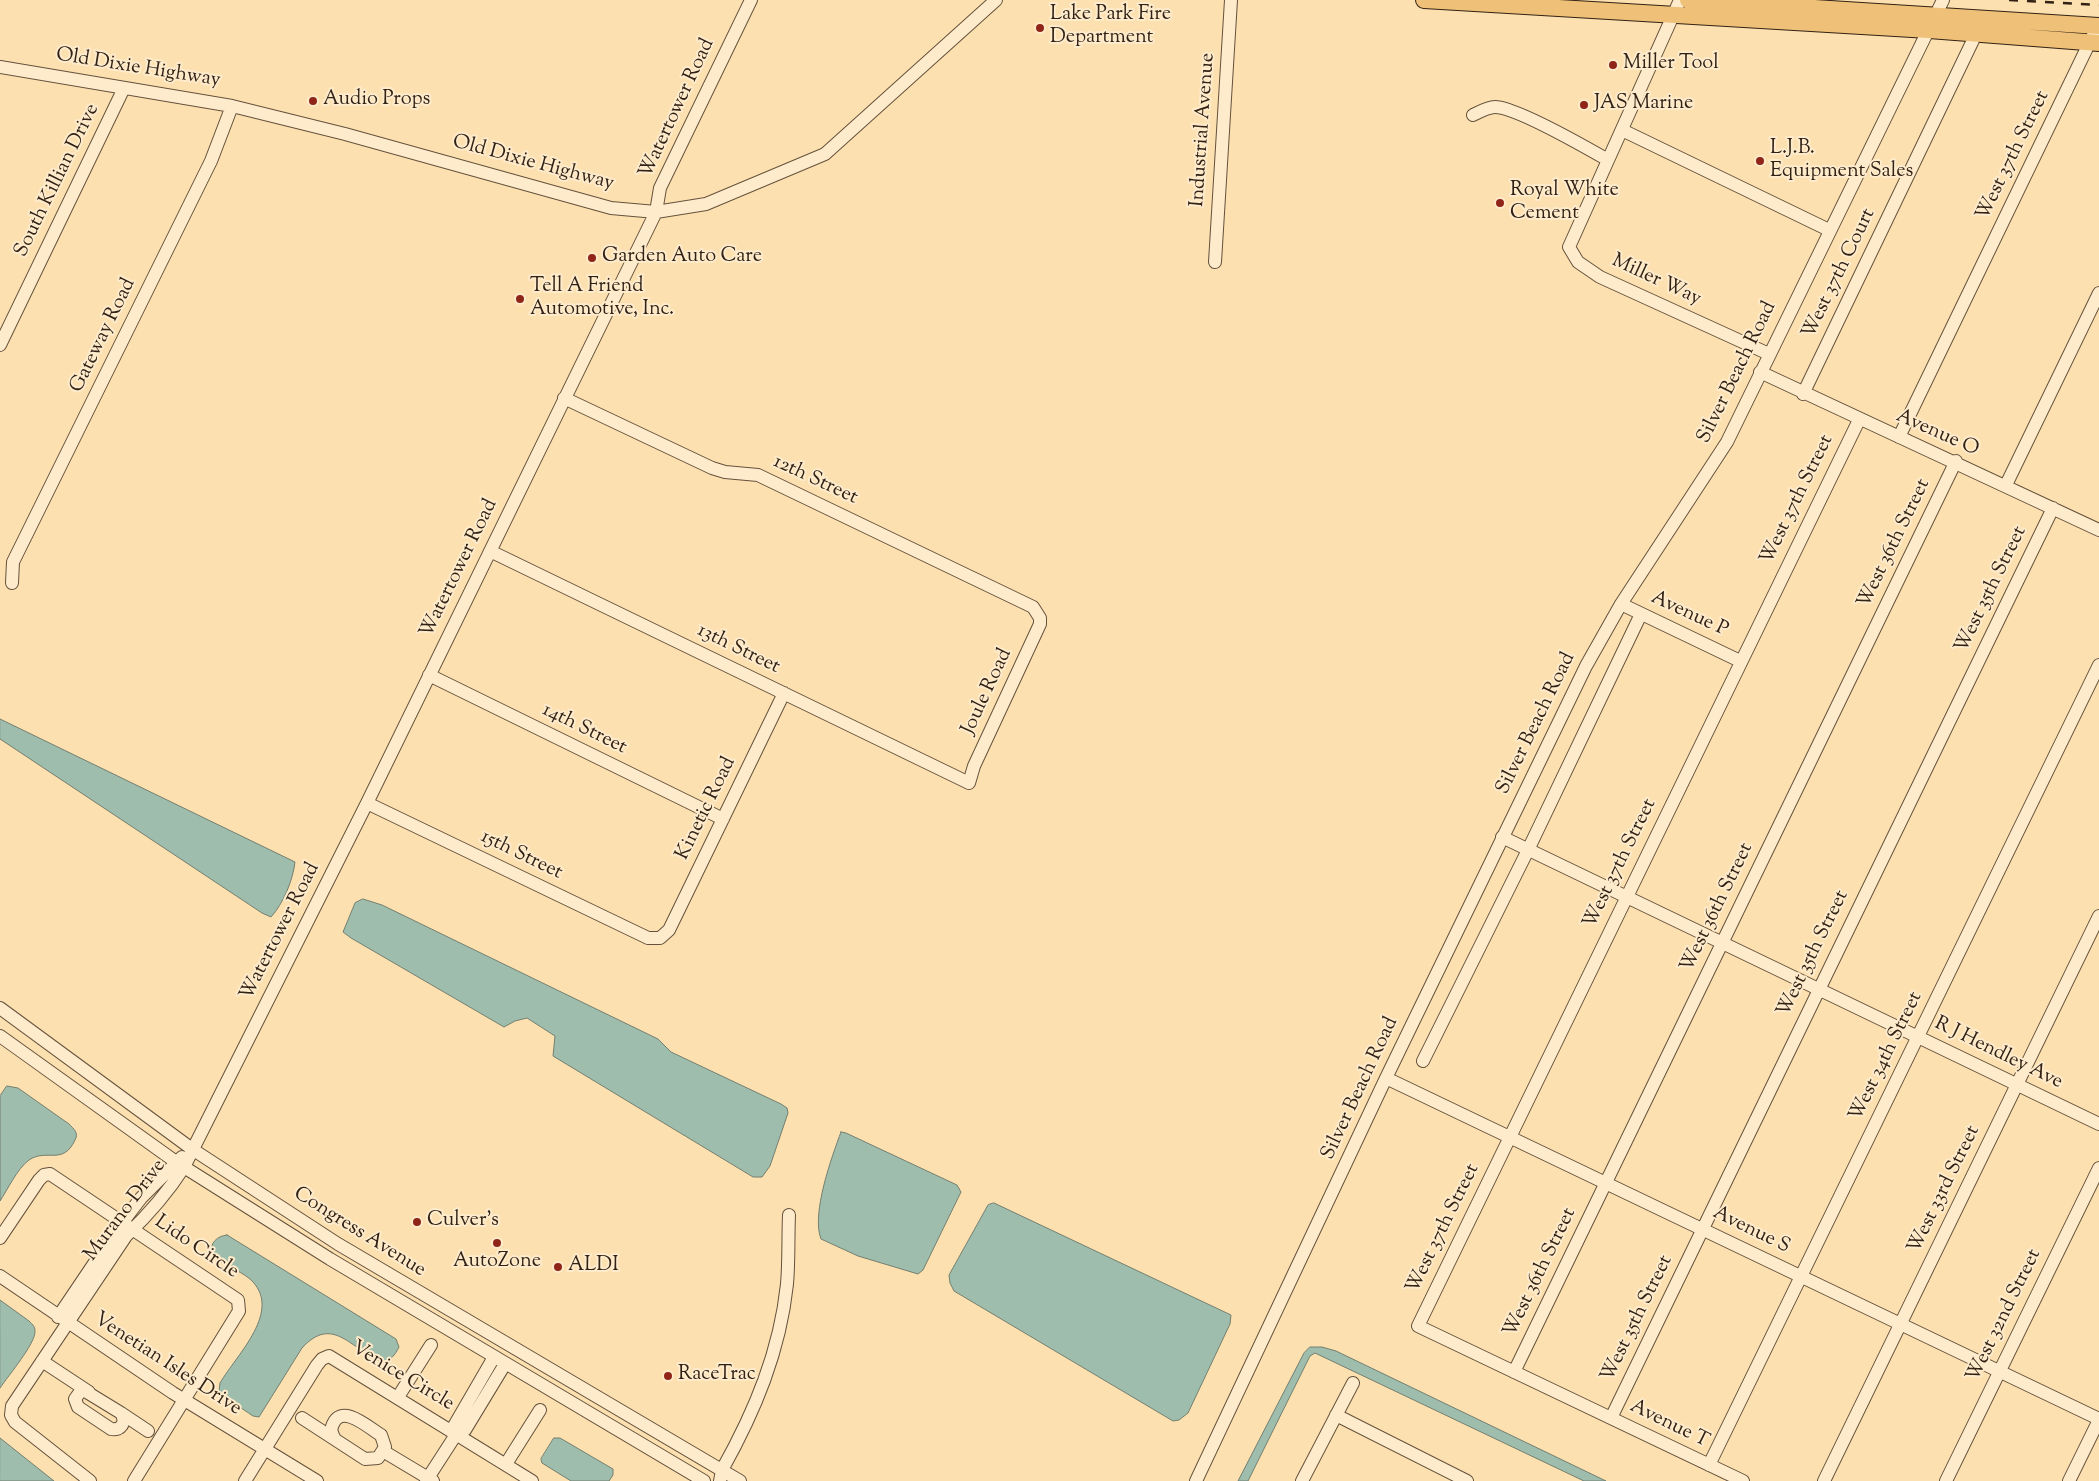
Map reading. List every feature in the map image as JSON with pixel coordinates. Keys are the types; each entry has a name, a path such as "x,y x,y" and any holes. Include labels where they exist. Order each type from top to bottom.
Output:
{"main road":[{"path":"1424,0 1677,7 1932,23 2098,26"},
{"path":"1688,0 1932,23 1976,34 2094,42"}],"street":[{"name":"Watertower Road","path":"192,1149 367,802 656,212 660,188 751,0"},
{"name":"Old Dixie Highway","path":"0,67 232,106 345,134 602,205 656,212 706,204 825,154 996,0"},
{"name":"Industrial Avenue","path":"1215,262 1231,0"},
{"name":"Silver Beach Road","path":"1196,1481 1386,1078 1586,666 1620,604 1726,442 1943,0"},
{"path":"1473,115 1494,107 1510,110 1584,145 1608,160 1677,7"},
{"name":"West 37th Street","path":"1899,437 2094,42 2098,26"},
{"name":"West 37th Court","path":"1803,394 1976,34"},
{"name":"South Killian Drive","path":"0,345 124,88"},
{"name":"Gateway Road","path":"12,583 13,562 211,160 232,106"},
{"path":"1622,130 1829,230"},
{"name":"Miller Way","path":"1608,160 1569,247 1578,262 1600,277 1769,354"},
{"path":"2006,485 2099,293"},
{"name":"Avenue O","path":"1760,372 1859,420 1956,462 2098,528"},
{"name":"12th Street","path":"564,398 712,468 724,472 758,475 1033,607 1040,618"},
{"name":"West 37th Street","path":"1418,1326 1740,661 1859,420"},
{"name":"West 36th Street","path":"1514,1372 1956,462"},
{"name":"West 35th Street","path":"1611,1418 1818,988 2053,508"},
{"name":"13th Street","path":"490,551 969,783"},
{"name":"Avenue P","path":"1620,604 1740,661"},
{"path":"1423,1061 1528,850 1641,614"},
{"name":"Joule Road","path":"969,783 974,766 1037,631 1040,618"},
{"name":"West 34th Street","path":"1709,1465 2099,665"},
{"name":"14th Street","path":"429,675 723,819"},
{"name":"Kinetic Road","path":"660,938 669,930 784,693"},
{"name":"15th Street","path":"367,802 648,938 660,938"},
{"name":"R J Hendley Ave","path":"1502,838 2099,1124"},
{"name":"West 33rd Street","path":"1824,1481 2099,916"},
{"name":"Congress Avenue","path":"0,1008 192,1149 346,1248 721,1476 740,1481"},
{"name":"Congress Avenue","path":"0,1036 180,1164 330,1259 704,1481"},
{"name":"Avenue S","path":"1386,1078 2099,1419"},
{"name":"Murano Drive","path":"63,1320 123,1222 141,1198 180,1164 192,1149"},
{"name":"Murano Drive","path":"63,1320 126,1236 173,1183 180,1164"},
{"name":"West 32nd Street","path":"1946,1481 2099,1168"},
{"name":"Lido Circle","path":"0,1238 39,1180 47,1174 54,1176 235,1297 240,1304 237,1315 134,1481"},
{"path":"709,1481 721,1476 756,1406 773,1358 782,1320 787,1283 789,1215"},
{"name":"Venetian Isles Drive","path":"0,1276 185,1400 317,1481"},
{"path":"63,1320 42,1361 10,1412 12,1419 90,1481"},
{"name":"Avenue T","path":"1418,1326 1743,1481"},
{"path":"398,1397 431,1345"},
{"name":"Venice Circle","path":"245,1481 317,1365 326,1357 333,1357 455,1429 532,1481"},
{"path":"383,1452 429,1480 472,1393 494,1357"},
{"path":"42,1361 148,1431"},
{"path":"455,1429 465,1430 506,1364"},
{"path":"1302,1481 1353,1383"},
{"path":"89,1392 80,1392 76,1399 78,1407 86,1413 115,1430 123,1424 122,1413"},
{"path":"506,1464 540,1410"},
{"path":"1336,1415 1467,1481"},
{"path":"302,1418 335,1439 365,1458 378,1458 383,1452 384,1441 381,1435 350,1416 338,1417 333,1422 331,1427 335,1439"},
{"path":"2069,1481 2099,1419"}],"shaded area":[{"path":"0,719 295,862 287,891 280,905 271,917 262,913 0,739"},
{"path":"363,899 382,905 658,1039 671,1052 781,1104 787,1108 788,1113 770,1166 762,1177 753,1177 553,1056 555,1036 527,1018 515,1021 504,1027 351,938 343,932 355,903"},
{"path":"7,1086 18,1088 69,1124 76,1135 70,1148 60,1155 42,1155 29,1160 17,1174 0,1201 0,1096"},
{"path":"841,1132 957,1185 961,1192 923,1270 918,1274 858,1256 821,1239 819,1215 821,1200 828,1170"},
{"path":"994,1203 1231,1315 1230,1324 1188,1413 1179,1420 1173,1421 954,1291 949,1275 988,1205"},
{"path":"227,1235 396,1339 399,1347 396,1353 390,1359 381,1361 342,1338 333,1334 323,1334 313,1338 302,1348 259,1417 253,1416 222,1395 219,1391 220,1383 254,1332 260,1318 262,1304 259,1291 250,1279 220,1261 211,1253 215,1241"},
{"path":"0,1300 29,1321 34,1326 35,1331 31,1343 0,1388"},
{"path":"1310,1347 1322,1347 1336,1351 1606,1481 1584,1481 1315,1353 1310,1356 1248,1481 1238,1481 1304,1353"},
{"path":"0,1438 54,1481 0,1481"},
{"path":"554,1438 560,1438 613,1469 613,1475 609,1481 571,1481 542,1463 541,1459"}],"railway":[{"path":"2009,0 2099,5"}],"place":[{"name":"Lake Park Fire Department","path":"1040,28"},
{"name":"Miller Tool","path":"1613,65"},
{"name":"Audio Props","path":"313,101"},
{"name":"JAS Marine","path":"1584,105"},
{"name":"L.J.B. Equipment Sales","path":"1760,161"},
{"name":"Royal White Cement","path":"1500,203"},
{"name":"Garden Auto Care","path":"592,258"},
{"name":"Tell A Friend Automotive, Inc.","path":"520,299"},
{"name":"Culver's","path":"417,1222"},
{"name":"AutoZone","path":"497,1243"},
{"name":"ALDI","path":"558,1267"},
{"name":"RaceTrac","path":"668,1376"}]}
